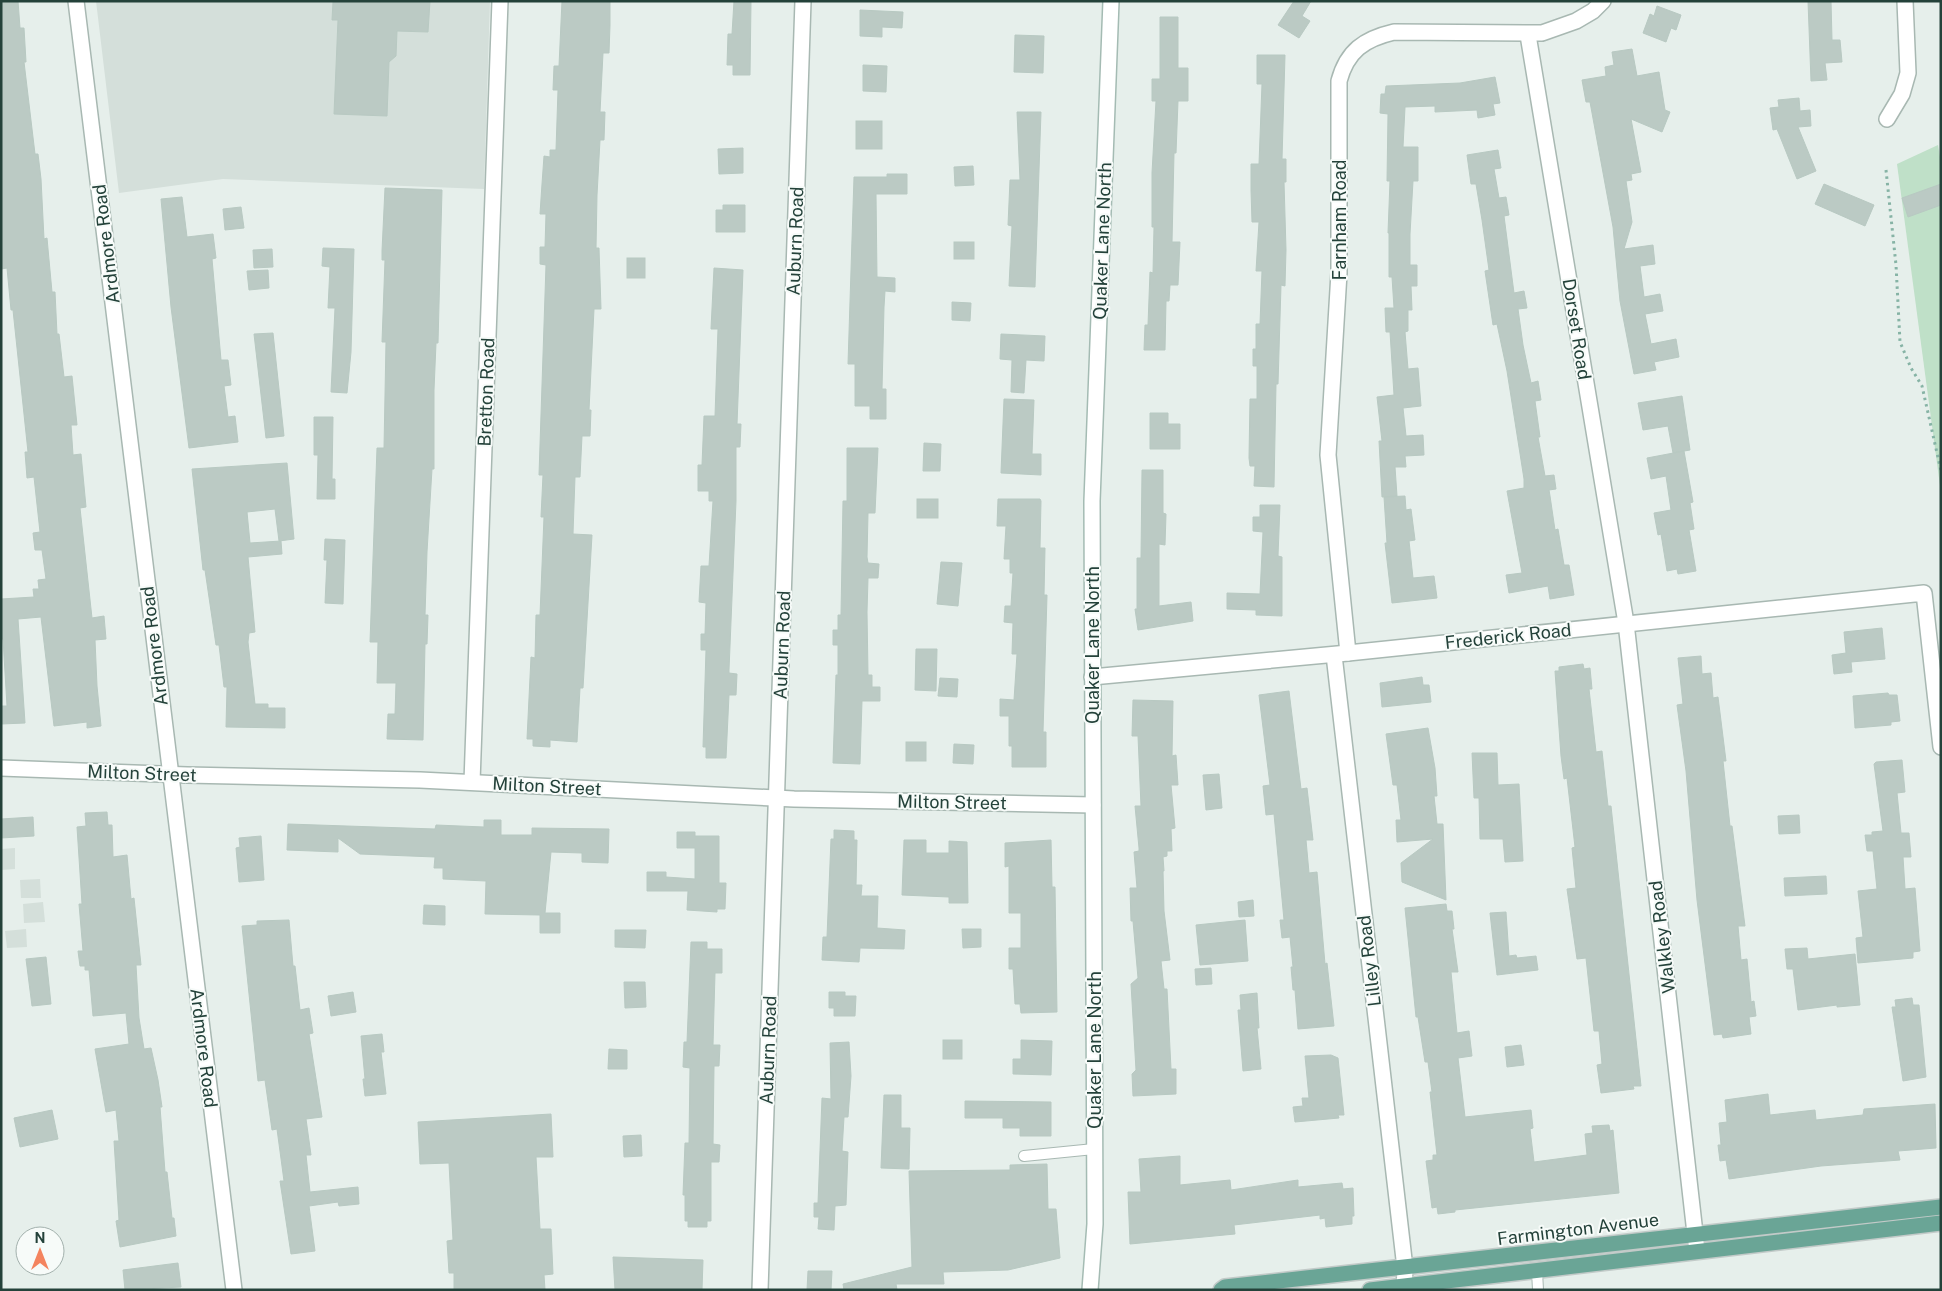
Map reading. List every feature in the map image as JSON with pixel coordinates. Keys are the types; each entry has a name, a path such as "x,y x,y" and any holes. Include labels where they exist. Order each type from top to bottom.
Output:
{"main road":[{"name":"Farmington Avenue","path":"1221,1290 1225,1287 1941,1207"},
{"name":"Farmington Avenue","path":"1370,1290 1404,1288 1941,1223"}],"street":[{"name":"Ardmore Road","path":"76,1 234,1290"},
{"name":"Bretton Road","path":"472,782 500,1"},
{"name":"Auburn Road","path":"760,1290 804,1"},
{"name":"Quaker Lane North","path":"1090,1290 1094,1224 1092,501 1111,1"},
{"name":"Farnham Road","path":"1341,654 1328,455 1339,273 1339,81 1343,68 1351,55 1364,44 1378,36 1394,32 1528,35 1542,33 1576,21 1593,11 1603,1"},
{"path":"1887,119 1902,94 1908,73 1905,1"},
{"name":"Dorset Road","path":"1528,35 1626,623"},
{"name":"Frederick Road","path":"1092,677 1341,654 1924,592 1941,747"},
{"name":"Walkley Road","path":"1626,623 1697,1252"},
{"name":"Lilley Road","path":"1341,654 1405,1268 1404,1288"},
{"name":"Milton Street","path":"1,768 472,782 776,798 1093,805"}],"lane":[{"path":"1024,1156 1094,1150"},
{"path":"1537,1271 1538,1290"}],"path":[{"path":"1886,170 1896,265 1900,342 1911,368 1922,386 1941,471"}],"shaded area":[{"path":"96,1 490,1 484,189 223,179 119,193"},
{"path":"15,848 15,869 1,870 1,849"},
{"path":"40,879 41,898 21,898 20,880"},
{"path":"43,902 45,922 24,923 23,904"},
{"path":"26,929 27,947 7,948 5,931"}],"green space":[{"path":"1938,145 1941,163 1941,493 1897,164"}],"building":[{"path":"1,1 18,1 20,28 24,28 26,62 24,62 35,154 38,154 41,179 44,239 47,238 52,292 55,292 57,334 59,334 64,377 72,376 77,425 71,425 73,455 81,454 86,507 80,508 92,618 104,616 106,639 95,640 101,726 87,728 87,722 54,726 41,617 18,619 25,723 1,724 1,706 7,706 3,639 1,639 1,599 34,597 33,589 39,589 38,580 46,579 42,550 35,550 33,533 40,532 34,477 27,478 25,452 28,452 13,310 11,310 7,268 1,269"},
{"path":"430,1 428,32 397,31 396,56 389,62 387,116 334,114 338,20 332,20 333,2"},
{"path":"562,1 610,1 610,25 609,53 603,53 600,112 605,112 604,140 600,140 597,195 596,248 599,248 601,309 594,309 589,410 591,410 590,436 582,436 580,477 575,477 573,534 592,535 583,688 580,688 577,742 550,740 550,747 533,746 533,739 527,739 531,657 535,658 536,615 540,615 544,517 541,517 543,475 539,475 546,265 540,264 540,247 545,247 546,214 540,214 544,156 550,157 550,150 556,150 558,90 553,90 554,66 559,66"},
{"path":"734,1 751,1 750,75 733,75 733,65 727,65 728,34 732,34"},
{"path":"1294,1 1311,1 1302,16 1310,21 1299,38 1278,25"},
{"path":"1808,1 1831,1 1832,40 1840,40 1842,62 1825,63 1827,80 1811,81"},
{"path":"1657,6 1681,15 1676,30 1671,28 1666,42 1643,33 1650,14 1654,16"},
{"path":"860,10 903,12 902,28 882,27 882,37 860,36"},
{"path":"1160,17 1178,17 1178,68 1188,68 1188,101 1178,101 1176,153 1174,153 1172,242 1180,242 1178,285 1170,285 1169,301 1166,301 1165,350 1144,350 1145,325 1148,325 1150,272 1153,273 1152,173 1156,101 1152,101 1152,79 1160,79"},
{"path":"1015,35 1044,36 1043,73 1014,72"},
{"path":"1632,49 1637,76 1659,72 1665,110 1670,112 1662,132 1631,119 1641,172 1631,174 1632,180 1626,181 1632,222 1624,249 1653,245 1655,264 1640,266 1644,297 1660,294 1663,311 1645,314 1651,344 1676,339 1679,357 1654,362 1656,370 1634,374 1620,301 1613,227 1590,102 1586,102 1582,80 1606,76 1605,67 1614,65 1612,52"},
{"path":"1257,55 1285,55 1282,159 1286,159 1286,182 1284,182 1286,250 1285,286 1281,285 1278,384 1276,384 1274,487 1254,486 1255,466 1250,466 1249,458 1250,399 1257,399 1257,366 1253,366 1253,349 1256,349 1256,324 1260,324 1262,271 1256,271 1259,222 1252,222 1251,190 1251,164 1259,164 1262,84 1257,84"},
{"path":"863,65 887,66 886,92 863,91"},
{"path":"1495,77 1500,103 1493,104 1495,115 1478,118 1477,110 1435,112 1435,106 1405,107 1403,147 1418,147 1418,181 1413,181 1410,234 1410,265 1417,265 1417,286 1411,286 1412,310 1408,310 1408,331 1405,332 1408,369 1418,368 1421,406 1403,408 1406,436 1423,435 1424,455 1405,456 1406,467 1395,467 1397,496 1382,497 1379,441 1382,441 1377,397 1394,395 1390,332 1386,332 1385,308 1394,308 1392,277 1389,277 1390,181 1387,181 1388,114 1380,113 1381,94 1385,94 1386,86 1460,83"},
{"path":"1799,98 1800,111 1810,110 1811,126 1798,127 1816,171 1797,179 1777,129 1773,130 1770,108 1779,107 1778,100"},
{"path":"1017,112 1041,112 1035,287 1009,286 1012,226 1008,225 1010,180 1020,180"},
{"path":"856,121 882,121 882,149 856,149"},
{"path":"743,148 743,173 719,174 718,149"},
{"path":"1498,150 1501,168 1494,169 1499,198 1506,197 1509,215 1504,216 1514,293 1524,291 1527,308 1518,309 1523,345 1531,383 1538,381 1541,400 1535,401 1540,437 1538,437 1545,476 1554,475 1556,489 1549,490 1555,530 1558,529 1564,565 1569,565 1574,595 1550,599 1548,586 1509,593 1506,575 1522,573 1507,491 1524,488 1524,479 1507,371 1497,324 1493,325 1485,271 1489,270 1482,220 1476,184 1471,184 1467,155"},
{"path":"973,166 974,185 955,186 954,167"},
{"path":"887,174 907,174 907,194 876,194 877,277 895,278 895,292 885,291 882,389 886,389 886,419 870,419 870,406 855,406 855,364 848,364 854,177 887,177"},
{"path":"1824,184 1874,205 1865,226 1815,204"},
{"path":"1941,184 1941,205 1908,217 1902,198"},
{"path":"385,188 442,190 438,343 436,343 434,390 434,469 432,469 427,552 425,615 428,615 427,644 425,644 423,740 387,739 388,714 395,714 396,683 377,683 378,642 370,642 377,448 384,448 386,342 382,342 385,260 382,260 382,251"},
{"path":"182,197 187,237 213,234 216,258 212,259 221,360 228,360 231,385 224,386 228,417 235,416 238,442 189,448 171,307 161,199"},
{"path":"723,205 745,205 745,232 716,232 716,210 723,210"},
{"path":"241,207 244,228 225,230 223,209"},
{"path":"954,242 974,242 974,259 954,259"},
{"path":"323,248 354,249 351,352 347,393 331,392 335,308 328,308 330,267 322,266"},
{"path":"272,249 273,267 254,268 253,250"},
{"path":"627,258 645,258 645,278 627,278"},
{"path":"714,268 743,270 737,424 741,424 740,447 736,447 736,501 729,670 729,673 737,674 736,695 729,695 726,758 706,758 706,747 703,747 706,650 701,650 701,634 705,634 706,603 699,602 701,566 709,566 713,501 709,501 709,491 698,491 698,465 702,465 704,416 715,416 718,329 711,329"},
{"path":"268,270 269,288 249,290 247,271"},
{"path":"952,302 971,303 970,321 952,320"},
{"path":"273,333 284,436 266,438 254,334"},
{"path":"1001,334 1045,336 1044,361 1026,360 1024,393 1011,392 1012,360 1000,359"},
{"path":"1682,396 1690,450 1673,453 1668,426 1643,430 1638,403"},
{"path":"1004,399 1034,400 1032,454 1041,454 1041,475 1001,473"},
{"path":"1150,413 1168,413 1168,424 1180,424 1180,449 1150,449"},
{"path":"314,417 333,417 332,479 335,479 335,499 317,499 318,455 314,455"},
{"path":"924,443 941,444 940,471 923,471"},
{"path":"847,448 878,448 875,513 868,513 867,557 868,563 879,564 878,578 868,578 867,612 868,675 872,675 872,687 880,687 880,701 862,701 860,764 833,763 838,645 833,645 833,630 838,630 838,615 841,615 843,501 847,501"},
{"path":"1684,451 1693,502 1690,503 1694,529 1689,530 1696,571 1678,574 1677,569 1667,571 1661,534 1658,535 1654,513 1671,510 1666,476 1651,479 1647,458"},
{"path":"287,463 294,539 279,541 275,509 247,512 250,543 281,541 282,554 248,557 255,632 249,633 248,642 255,704 268,704 268,708 285,708 285,728 226,727 227,687 224,687 219,645 216,645 205,570 203,570 192,469"},
{"path":"1142,470 1163,470 1163,513 1166,514 1165,545 1159,544 1159,606 1191,602 1193,621 1138,630 1135,609 1137,609 1137,558 1141,558"},
{"path":"1405,496 1406,510 1411,509 1415,540 1409,541 1413,578 1434,576 1437,598 1392,603 1385,543 1387,543 1384,497"},
{"path":"917,499 938,499 938,518 917,518"},
{"path":"998,499 1040,499 1041,501 1040,548 1045,548 1044,595 1047,595 1043,732 1046,732 1046,767 1012,767 1012,746 1009,746 1009,716 1000,716 1000,699 1014,700 1017,654 1012,654 1013,623 1004,622 1005,606 1011,606 1013,573 1010,573 1010,559 1004,559 1006,526 997,526"},
{"path":"1260,505 1280,505 1278,556 1282,557 1282,616 1256,615 1256,610 1227,609 1227,593 1260,594 1263,532 1253,531 1253,517 1260,517"},
{"path":"325,539 345,540 343,604 325,603 327,560 324,560"},
{"path":"941,562 962,563 958,606 937,604"},
{"path":"1882,628 1885,659 1851,662 1852,672 1834,674 1832,655 1846,653 1844,632"},
{"path":"916,649 937,649 936,691 915,690"},
{"path":"1701,656 1702,674 1711,673 1713,698 1718,697 1726,761 1723,761 1730,826 1732,826 1745,926 1738,926 1741,960 1747,959 1751,1002 1754,1001 1756,1016 1749,1017 1751,1034 1723,1038 1722,1034 1714,1035 1697,900 1686,771 1677,705 1683,704 1678,658"},
{"path":"1583,664 1584,669 1590,668 1592,689 1589,689 1596,752 1602,751 1608,806 1611,806 1641,1086 1633,1086 1634,1089 1601,1093 1597,1065 1602,1064 1599,1031 1594,1031 1586,958 1577,959 1567,889 1576,888 1572,848 1575,847 1567,778 1564,779 1561,756 1555,671 1559,671 1559,667"},
{"path":"1422,677 1423,685 1429,685 1431,702 1382,707 1380,683"},
{"path":"940,678 958,679 957,697 938,696"},
{"path":"1289,691 1301,789 1307,788 1313,840 1306,840 1309,873 1317,872 1325,964 1327,963 1334,1026 1298,1029 1291,967 1293,967 1290,937 1282,938 1280,920 1284,920 1274,814 1266,815 1263,786 1270,785 1259,695"},
{"path":"1888,693 1889,695 1897,695 1900,721 1891,722 1891,725 1855,728 1853,696"},
{"path":"1133,700 1173,701 1172,756 1176,755 1178,785 1171,785 1175,828 1171,829 1172,851 1167,851 1167,856 1163,857 1164,911 1170,960 1161,961 1164,989 1167,989 1171,1069 1176,1069 1176,1094 1133,1096 1132,1074 1136,1070 1131,984 1138,978 1133,921 1131,921 1130,888 1137,888 1134,852 1139,851 1139,848 1135,806 1141,806 1138,736 1132,736"},
{"path":"1428,728 1435,768 1437,796 1434,796 1437,824 1443,824 1446,900 1402,882 1401,863 1433,839 1397,842 1396,820 1401,820 1397,785 1393,785 1386,734"},
{"path":"906,742 926,742 926,761 906,761"},
{"path":"954,744 974,745 973,764 953,763"},
{"path":"1472,753 1497,753 1498,785 1519,784 1523,861 1505,862 1503,839 1480,839 1479,798 1474,798"},
{"path":"1902,760 1905,792 1897,793 1901,833 1909,833 1911,857 1903,857 1905,889 1915,888 1920,951 1913,952 1913,958 1858,963 1856,938 1863,937 1858,891 1877,889 1873,851 1867,851 1865,835 1872,835 1872,832 1883,831 1874,764 1876,762"},
{"path":"1219,774 1222,808 1206,810 1203,775"},
{"path":"107,812 108,825 112,825 113,857 127,855 131,899 134,898 141,965 136,965 139,1018 144,1049 151,1048 158,1080 162,1107 160,1107 165,1172 167,1172 176,1236 120,1247 116,1221 119,1220 114,1141 119,1141 116,1110 106,1112 95,1049 129,1044 126,1013 93,1016 89,970 85,970 85,966 80,966 78,951 83,951 79,904 82,904 77,827 86,826 85,813"},
{"path":"1799,815 1800,833 1779,834 1778,816"},
{"path":"33,817 34,836 1,838 1,819"},
{"path":"484,820 501,820 501,835 532,835 532,828 609,829 608,863 582,862 582,853 551,852 545,913 560,913 560,933 540,933 540,915 485,914 486,881 443,879 443,868 434,868 435,857 360,854 338,838 338,852 287,850 288,824 435,829 436,825 484,827"},
{"path":"834,830 854,831 854,840 857,840 856,885 862,885 861,896 878,896 877,928 905,930 904,949 860,948 859,962 822,960 823,937 827,937 831,839 834,839"},
{"path":"677,832 695,832 695,836 719,836 719,883 726,883 725,909 717,909 717,912 687,910 688,891 647,891 647,872 666,872 666,877 695,879 695,848 677,848"},
{"path":"261,836 264,880 239,882 236,848 240,847 239,838"},
{"path":"904,840 926,840 926,853 949,853 949,841 967,842 968,903 949,903 949,897 902,895"},
{"path":"1051,840 1052,887 1055,887 1057,1012 1021,1013 1020,1004 1015,1004 1013,969 1009,969 1009,948 1021,948 1021,913 1009,913 1009,866 1005,867 1005,843"},
{"path":"1826,876 1827,894 1785,896 1784,878"},
{"path":"1253,900 1254,916 1239,917 1238,902"},
{"path":"1446,904 1447,911 1452,911 1454,929 1452,929 1458,972 1451,972 1457,1033 1469,1031 1472,1056 1458,1058 1465,1117 1531,1110 1533,1128 1530,1129 1534,1162 1587,1155 1585,1134 1593,1133 1592,1126 1609,1125 1610,1131 1613,1130 1619,1193 1455,1210 1455,1212 1438,1214 1437,1207 1432,1208 1426,1161 1433,1160 1433,1155 1437,1155 1430,1092 1432,1092 1428,1062 1425,1062 1418,1017 1416,1017 1405,908"},
{"path":"424,905 445,906 445,925 423,924"},
{"path":"1506,912 1509,956 1516,955 1517,958 1536,956 1538,970 1497,975 1490,913"},
{"path":"289,920 293,966 295,966 300,1010 309,1008 313,1033 309,1034 322,1117 306,1119 311,1155 306,1155 310,1192 358,1187 359,1204 339,1206 338,1202 309,1206 315,1251 291,1254 280,1181 284,1181 277,1129 272,1130 265,1080 258,1081 242,926 257,925 257,921"},
{"path":"1245,920 1248,961 1200,965 1196,925"},
{"path":"962,929 981,929 981,947 963,948"},
{"path":"615,930 646,930 645,948 615,947"},
{"path":"691,942 707,942 707,949 722,949 722,973 715,973 713,1045 720,1045 719,1066 714,1066 713,1144 720,1145 719,1162 711,1162 711,1221 707,1221 707,1227 688,1227 688,1221 685,1221 685,1195 683,1195 685,1143 689,1143 690,1068 683,1067 684,1042 687,1042"},
{"path":"1807,948 1808,959 1855,954 1860,1005 1837,1007 1837,1005 1798,1010 1793,969 1787,969 1785,949"},
{"path":"46,957 51,1004 32,1006 26,959"},
{"path":"1211,968 1212,984 1196,985 1195,969"},
{"path":"624,982 645,982 646,1007 625,1008"},
{"path":"353,992 356,1012 331,1016 328,996"},
{"path":"829,992 845,992 845,996 856,996 855,1016 834,1016 834,1008 829,1008"},
{"path":"1257,993 1259,1028 1257,1028 1261,1069 1243,1071 1238,1010 1241,1010 1240,995"},
{"path":"1912,998 1913,1005 1919,1005 1926,1077 1903,1081 1892,1007 1896,1007 1895,1000"},
{"path":"382,1034 384,1052 381,1052 386,1094 365,1096 361,1036"},
{"path":"943,1040 962,1040 962,1059 943,1059"},
{"path":"1021,1040 1052,1041 1051,1075 1013,1074 1013,1059 1021,1059"},
{"path":"849,1042 851,1076 848,1117 844,1117 842,1151 848,1152 846,1205 835,1206 834,1230 818,1229 819,1217 814,1217 814,1203 818,1203 822,1098 831,1099 830,1043"},
{"path":"1521,1045 1524,1065 1507,1067 1505,1047"},
{"path":"609,1049 627,1050 627,1069 608,1069"},
{"path":"1331,1055 1338,1058 1344,1115 1338,1115 1339,1118 1295,1122 1293,1107 1303,1106 1302,1098 1309,1098 1305,1056"},
{"path":"1768,1094 1770,1115 1815,1110 1816,1120 1863,1115 1864,1109 1935,1104 1936,1148 1898,1151 1900,1160 1821,1166 1729,1179 1726,1160 1720,1161 1718,1145 1721,1145 1719,1123 1727,1122 1725,1100"},
{"path":"884,1095 901,1095 901,1128 910,1128 909,1169 881,1168"},
{"path":"965,1101 1051,1102 1051,1136 1020,1136 1020,1128 1003,1128 1003,1118 965,1118"},
{"path":"52,1110 58,1139 20,1147 14,1118"},
{"path":"551,1114 553,1157 536,1157 540,1229 551,1229 553,1274 544,1275 545,1290 454,1290 454,1273 449,1273 447,1241 453,1240 449,1163 420,1164 418,1122"},
{"path":"641,1135 642,1156 624,1157 623,1136"},
{"path":"1180,1156 1180,1185 1230,1180 1231,1190 1298,1180 1298,1187 1342,1183 1343,1189 1353,1188 1354,1216 1352,1216 1352,1224 1326,1227 1325,1218 1320,1219 1320,1215 1234,1225 1235,1234 1130,1244 1128,1192 1141,1192 1139,1159"},
{"path":"1047,1164 1048,1209 1056,1209 1060,1258 1008,1270 943,1272 944,1284 896,1284 897,1290 844,1290 843,1284 912,1267 909,1171 1010,1170 1010,1165"},
{"path":"613,1257 703,1260 702,1290 615,1290"},
{"path":"178,1263 181,1287 125,1290 123,1270"},
{"path":"808,1271 832,1271 831,1290 807,1290"}]}
